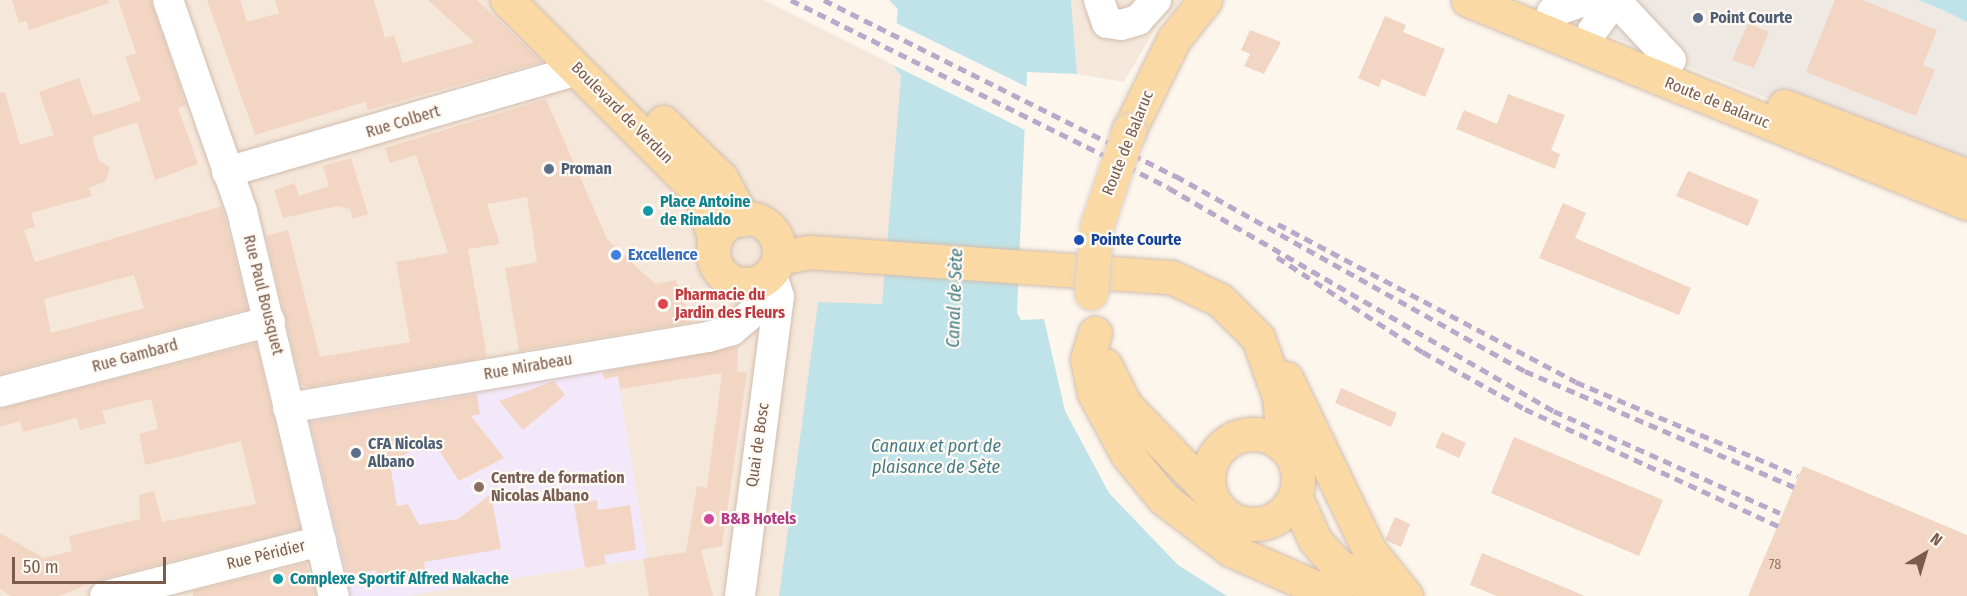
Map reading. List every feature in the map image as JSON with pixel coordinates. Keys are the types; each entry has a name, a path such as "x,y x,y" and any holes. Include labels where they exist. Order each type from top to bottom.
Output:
{"main road":[{"name":"Boulevard de Verdun","path":"507,0 700,193 715,240 718,270 767,282"},
{"name":"Boulevard de Verdun","path":"536,0 721,178 743,219"},
{"name":"Route de Balaruc","path":"1468,0 1589,20 1671,60 1967,176"},
{"name":"Route de Balaruc","path":"1521,0 1552,12 1589,20 1967,203"},
{"name":"Route de Balaruc","path":"1095,333 1091,293 1097,225 1129,130 1174,39 1207,1"},
{"path":"715,240 726,225 743,219 762,223 767,282 825,253 1171,277 1220,300 1240,316 1258,338 1269,366 1284,446 1297,470 1295,496 1315,540 1333,561 1382,596"},
{"path":"1095,333 1115,389 1147,427 1209,492 1229,518 1263,524 1359,596"},
{"path":"1095,333 1087,359 1094,393 1127,454 1163,498 1231,550 1335,596"},
{"path":"1209,492 1208,474 1230,441 1269,366"},
{"path":"1269,366 1285,377 1369,550 1406,596"},
{"path":"1147,427 1230,441 1263,435 1284,446"},
{"path":"1263,524 1281,515 1295,496"}],"street":[{"name":"Rue Paul Bousquet","path":"168,0 227,172 270,321 288,408 334,596"},
{"path":"1099,0 1107,23 1121,25 1138,20 1156,0"},
{"path":"1589,20 1615,0 1671,60"},
{"name":"Rue Colbert","path":"227,172 579,70"},
{"name":"Rue Mirabeau","path":"288,408 708,337 732,330 767,282"},
{"name":"Quai de Bosc","path":"740,596 767,282"},
{"name":"Rue Gambard","path":"0,392 270,321"},
{"name":"Rue Péridier","path":"105,596 321,541"}],"shaded area":[{"path":"0,0 764,0 892,64 901,76 882,305 818,303 779,596 0,596"},
{"path":"1071,0 1181,0 1158,24 1124,82 1077,74"},
{"path":"1583,0 1918,0 1967,21 1967,178 1571,20"},
{"name":"Centre de formation Nicolas Albano","path":"616,365 647,558 405,596 348,596 304,415"}],"water":[{"name":"Canaux et port de plaisance de Sète","path":"889,0 1071,0 1077,74 1027,72 1017,312 1021,320 1044,319 1065,411 1109,493 1178,565 1227,596 779,596 818,302 882,304 901,76 892,64 898,9"},
{"path":"1918,0 1967,0 1967,22 1943,10"}],"pier":[{"path":"894,22 1029,88 1027,131 889,63"}],"building":[{"path":"12,0 108,0 109,3 29,30 26,21 19,23"},
{"path":"118,0 151,0 186,105 178,108 198,164 155,180 137,122 92,137 99,161 110,167 106,181 89,188 92,196 31,213 35,227 24,230 35,262 222,206 248,309 0,374 0,93 5,92 20,145 54,135 39,92 79,78 93,116 141,101 125,57 136,53","holes":["134,275 144,308 51,333 44,299"]},
{"path":"207,0 240,0 247,22 279,13 275,0 374,0 385,38 394,35 403,63 474,42 428,0 477,0 542,62 368,110 365,102 255,135"},
{"path":"1835,0 1863,0 1937,30 1923,65 1935,70 1916,116 1806,72"},
{"path":"1385,16 1406,25 1403,32 1445,49 1425,97 1382,79 1379,87 1358,78"},
{"path":"1748,23 1769,32 1754,68 1732,60"},
{"path":"1250,30 1281,42 1264,74 1244,66 1250,54 1241,50"},
{"path":"1508,94 1565,115 1551,150 1560,154 1555,169 1456,129 1464,110 1497,124"},
{"path":"546,99 607,239 655,284 676,280 692,322 519,351 505,268 537,262 527,197 487,204 500,244 468,249 487,357 308,387 301,384 266,236 288,230 320,357 410,342 396,262 448,253 416,155 390,163 385,148"},
{"path":"351,158 368,214 353,219 350,209 338,206 283,218 274,190 295,183 299,196 329,186 323,166"},
{"path":"1688,171 1759,200 1748,226 1676,196"},
{"path":"1563,203 1586,213 1575,238 1691,288 1679,315 1539,258"},
{"path":"256,343 300,529 101,579 59,596 11,596 0,589 0,533 44,558 72,551 69,536 140,519 139,495 154,491 162,522 256,504 241,441 145,465 139,434 158,429 151,399 102,411 106,423 80,430 77,418 23,432 20,421 0,427 0,409"},
{"path":"738,346 737,371 747,373 722,546 701,550 713,596 649,596 643,559 686,552 697,486 707,488 722,373 620,389 618,376 604,379 603,372"},
{"path":"554,381 565,395 523,430 499,401"},
{"path":"1341,388 1397,413 1391,427 1335,403"},
{"path":"477,394 480,414 471,416 504,458 459,481 431,438 390,464 397,506 408,504 419,525 458,519 491,494 501,549 424,562 426,577 379,585 376,570 347,575 310,422"},
{"path":"1442,432 1466,443 1459,458 1435,447"},
{"path":"1514,437 1663,500 1639,556 1491,493"},
{"path":"1803,466 1967,535 1967,596 1748,596"},
{"path":"597,500 598,510 630,505 636,550 604,555 606,564 585,568 574,504"},
{"path":"1395,517 1410,524 1401,547 1385,540"},
{"path":"1482,553 1585,596 1497,596 1470,585"},
{"name":"Complexe Sportif Alfred Nakache","path":"306,563 316,596 193,596 193,591"}],"railway":[{"path":"791,0 1169,188 1554,411 1780,513"},
{"path":"824,0 1176,176 1525,371 1794,487"},
{"path":"1278,224 1576,382 1798,476"},
{"path":"1277,257 1423,352 1525,409 1778,526"}],"place":[{"name":"Point Courte","path":"1698,18"},
{"name":"Proman","path":"549,169"},
{"name":"Place Antoine de Rinaldo","path":"648,211"},
{"name":"Pointe Courte","path":"1079,240"},
{"name":"Excellence","path":"616,255"},
{"name":"Pharmacie du Jardin des Fleurs","path":"663,304"},
{"name":"CFA Nicolas Albano","path":"356,453"},
{"name":"Centre de formation Nicolas Albano","path":"479,487"},
{"name":"B&B Hotels","path":"709,519"},
{"name":"Complexe Sportif Alfred Nakache","path":"278,579"}],"water label":[{"name":"Canal de Sète","path":"955,298"}]}
